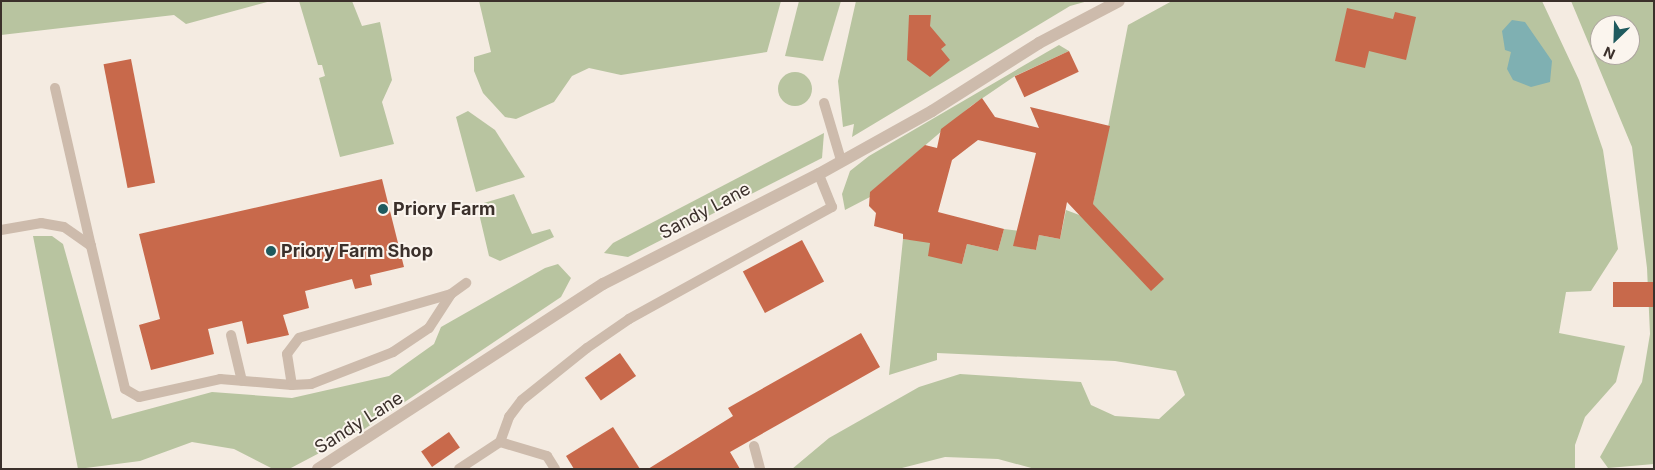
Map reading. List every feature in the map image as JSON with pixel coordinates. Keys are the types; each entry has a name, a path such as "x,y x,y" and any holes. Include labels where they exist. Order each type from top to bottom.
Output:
{"street":[{"name":"Sandy Lane","path":"318,469 603,284 819,174 841,160 932,111 1038,43 1119,1"}],"lane":[{"path":"55,88 125,389 140,397 220,379 311,384 393,352 429,328 451,294"},
{"path":"824,103 841,160"},
{"path":"459,469 500,442 509,417 522,400 580,353 629,319 832,207 819,174"},
{"path":"1,230 41,223 64,227 92,246"},
{"path":"292,384 287,354 299,338 451,294 466,283"},
{"path":"231,335 242,381"},
{"path":"500,442 547,456 555,469"},
{"path":"754,446 760,469"}],"green space":[{"path":"1,1 271,1 186,24 174,15 1,35"},
{"path":"299,1 352,1 362,26 380,22 392,80 382,102 394,144 340,157 319,78 325,76 322,65 318,65"},
{"path":"479,1 781,1 767,52 621,75 589,68 572,76 554,102 516,119 505,117 483,93 474,71 474,57 491,52"},
{"path":"799,1 841,1 823,61 785,56"},
{"path":"856,1 1088,1 1070,6 852,137 854,124 843,127 838,81"},
{"path":"1172,1 1542,1 1579,80 1603,150 1618,249 1591,291 1566,292 1559,333 1625,346 1616,382 1585,417 1575,445 1575,469 1035,469 998,459 945,457 898,469 792,469 829,438 919,387 960,374 1081,382 1091,405 1115,416 1159,419 1185,395 1176,371 1115,361 937,353 937,360 889,375 903,239 912,240 914,231 962,264 967,244 998,251 1004,229 1020,231 1017,246 1036,250 1039,235 1060,239 1066,210 1090,219 1128,25"},
{"path":"1571,1 1654,1 1654,464 1608,468 1600,457 1642,382 1650,334 1647,268 1632,147 1598,65 1640,65 1640,15 1590,15 1590,46"},
{"path":"1059,45 1069,51 1015,76 971,106 873,190 870,197 845,210 842,194 850,171 869,156"},
{"path":"795,72 802,73 807,77 811,82 811,96 807,101 802,105 795,106 788,105 783,101 779,96 778,89 779,82 783,77 788,73"},
{"path":"468,111 495,130 525,177 476,192 456,117"},
{"path":"824,133 822,158 628,257 604,253 613,243"},
{"path":"514,194 532,234 550,229 554,237 500,261 489,256 477,205"},
{"path":"33,236 52,236 63,244 112,419 212,392 292,398 389,376 434,344 441,327 545,268 558,264 571,278 561,297 363,430 289,469 273,469 234,449 192,442 140,461 78,469"}],"water":[{"path":"1512,20 1525,22 1552,61 1550,82 1531,87 1513,80 1507,69 1511,52 1505,50 1502,31"}],"building":[{"path":"1347,8 1393,19 1395,12 1416,17 1406,60 1369,51 1365,68 1335,61"},
{"path":"909,15 931,15 930,26 946,45 941,49 950,60 930,77 907,60"},
{"path":"1069,51 1079,72 1024,97 1015,76"},
{"path":"131,59 155,183 128,188 104,64"},
{"path":"982,98 995,117 1039,128 1030,107 1110,126 1093,204 1164,279 1151,291 1067,202 1060,239 1039,235 1036,250 1013,246 1036,153 978,140 952,160 938,212 1004,229 998,251 967,244 962,264 928,256 930,243 903,239 903,234 874,226 876,213 869,206 870,192 925,145 937,148 941,129"},
{"name":"Priory Farm Shop","path":"382,179 404,267 370,275 372,285 355,289 352,279 305,291 309,308 283,315 289,335 247,344 242,321 208,329 214,354 151,370 139,325 160,319 139,234"},
{"path":"802,240 824,281 765,313 743,271"},
{"path":"1613,282 1654,282 1654,307 1613,307"},
{"path":"861,333 880,367 730,452 740,469 648,469 733,416 728,408"},
{"path":"620,353 636,376 601,401 585,378"},
{"path":"613,427 640,469 574,469 566,456"},
{"path":"449,432 460,448 432,467 421,452"}],"place":[{"name":"Priory Farm","path":"383,209"},
{"name":"Priory Farm Shop","path":"271,251"}]}
